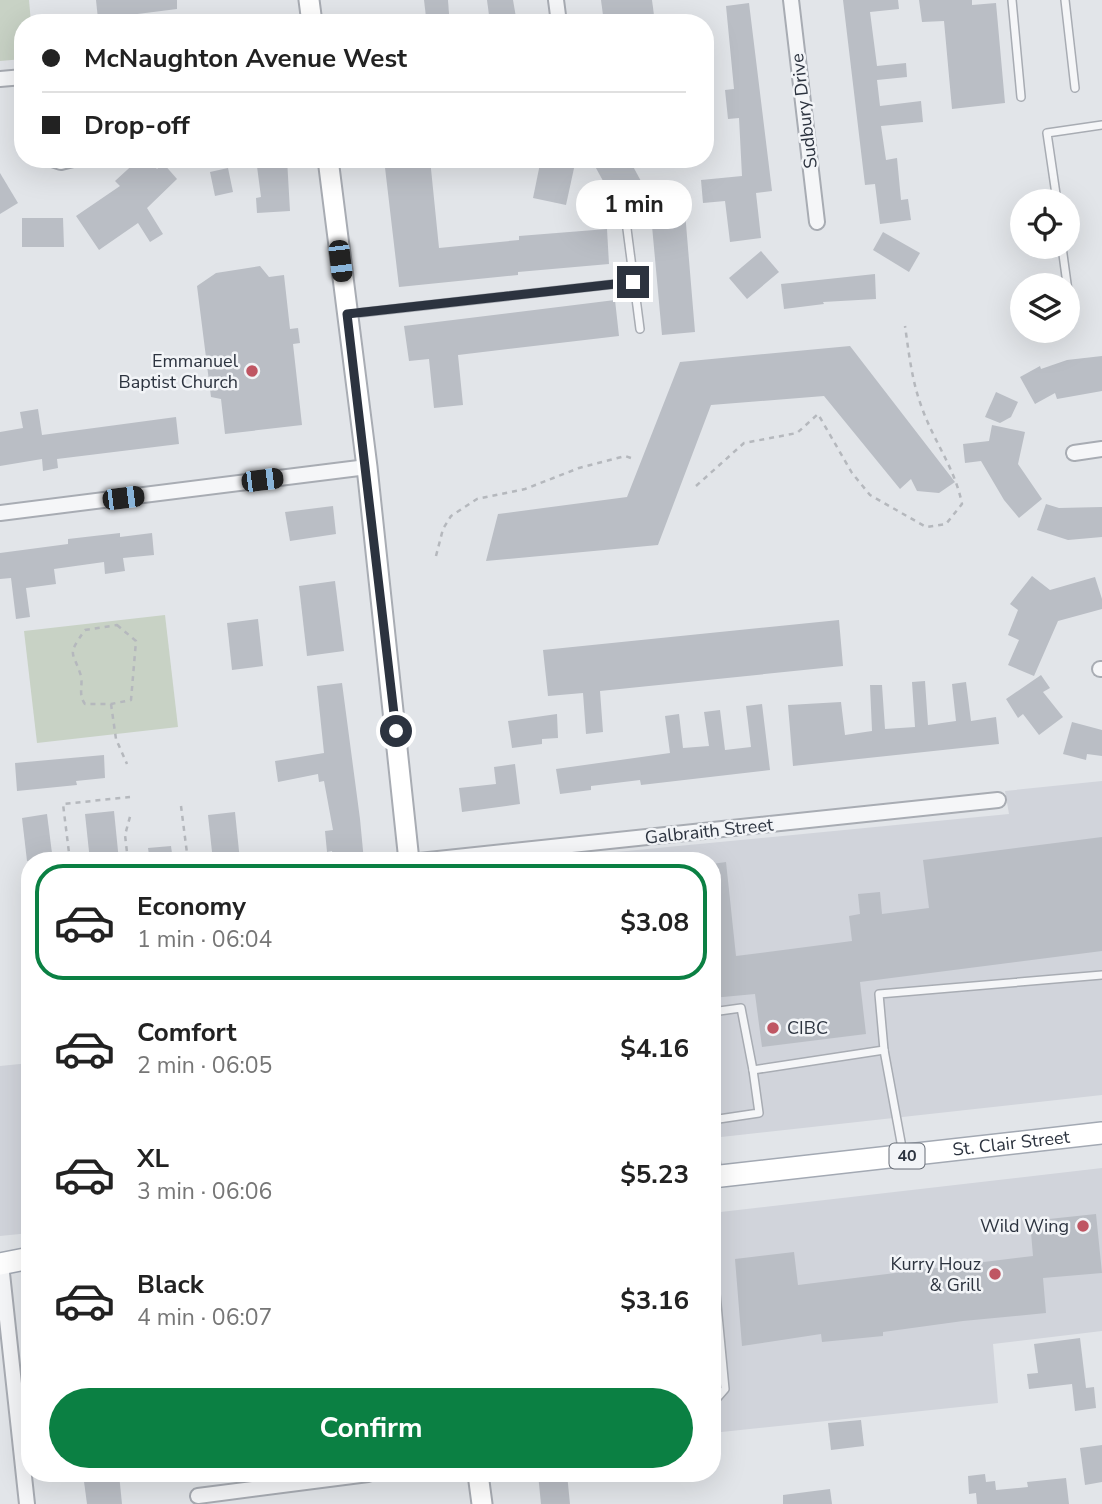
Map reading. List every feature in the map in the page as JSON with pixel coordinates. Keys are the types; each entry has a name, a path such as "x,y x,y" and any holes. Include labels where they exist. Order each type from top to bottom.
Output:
{"main road":[{"path":"329,168 367,467 408,852"},
{"name":"St. Clair Street","path":"721,1175 1102,1133"},
{"path":"0,1264 21,1260"},
{"path":"479,1482 482,1504"}],"street":[{"name":"Sudbury Drive","path":"791,0 817,222"},
{"path":"1074,453 1102,449"},
{"path":"0,513 367,467"},
{"name":"Galbraith Street","path":"504,852 998,800"},
{"path":"0,1264 21,1451"},
{"path":"25,1482 27,1504"},
{"path":"198,1496 306,1482"}],"lane":[{"path":"1012,0 1021,97"},
{"path":"1065,0 1074,88"},
{"path":"1055,189 1047,133 1102,125"},
{"path":"628,229 640,329"},
{"path":"347,314 633,282"},
{"path":"903,1157 884,1050 879,994 1102,975"},
{"path":"721,1011 741,1008 759,1113 721,1119"},
{"path":"753,1070 884,1050"},
{"path":"721,1348 725,1390 721,1394"}],"path":[{"path":"696,486 744,443 797,433 818,414 852,473 870,495 926,527 946,524 962,504 957,479 922,408 909,361 905,326"},
{"path":"436,556 443,529 451,516 477,499 525,489 579,468 625,456 631,458"},
{"path":"117,625 136,641 131,700 111,704 85,704 81,699 81,676 71,658 74,646 85,630 97,626 117,625"},
{"path":"111,704 116,738 127,764"},
{"path":"68,852 63,804 130,797"},
{"path":"181,806 187,852"},
{"path":"127,852 125,835 131,813"}],"shaded area":[{"path":"0,0 29,0 30,14 14,14 14,60 0,61"},
{"path":"165,615 178,727 37,743 24,631"},
{"path":"1102,781 1102,1095 721,1137 721,852 616,852 1009,814 1005,791"},
{"path":"21,1064 21,1234 0,1236 0,1066"},
{"path":"1102,1168 1102,1331 993,1344 998,1403 721,1432 721,1212"}],"building":[{"path":"96,0 177,0 177,9 138,14 97,14"},
{"path":"424,0 448,0 449,14 426,14"},
{"path":"487,0 513,0 515,14 489,14"},
{"path":"601,0 652,0 654,14 603,14"},
{"path":"843,0 898,0 899,9 870,12 877,66 906,63 907,77 877,80 880,106 921,101 923,122 881,126 886,160 897,158 901,200 908,199 911,220 880,224 875,184 865,185"},
{"path":"919,0 972,0 972,5 996,3 1005,103 952,109 944,21 922,22"},
{"path":"749,3 772,191 756,193 761,238 730,242 725,201 703,203 701,180 742,176 739,118 728,119 725,90 734,89 726,6"},
{"path":"129,168 167,168 177,179 147,208 163,234 150,242 138,223 99,250 76,216 120,186 115,181"},
{"path":"228,168 233,192 215,196 210,172"},
{"path":"257,168 288,168 290,211 257,213 256,198 261,197"},
{"path":"385,168 431,168 439,248 519,240 519,236 607,229 609,264 399,287"},
{"path":"539,168 574,168 566,205 533,198"},
{"path":"596,168 634,168 642,183 613,199"},
{"path":"0,173 18,203 0,214"},
{"path":"685,212 695,332 662,335 652,226 663,225 664,214"},
{"path":"22,218 63,218 64,247 22,247"},
{"path":"883,232 920,253 909,272 873,250"},
{"path":"761,251 779,272 747,299 729,278"},
{"name":"Emmanuel Baptist Church","path":"260,266 269,277 284,275 290,329 298,328 300,343 293,344 302,425 225,434 221,399 211,397 197,286 216,273"},
{"path":"875,274 876,299 823,302 824,304 784,309 781,284"},
{"path":"615,300 619,336 458,355 463,405 434,408 429,359 409,361 404,326"},
{"path":"850,346 955,482 939,493 917,491 911,479 900,489 824,396 711,405 658,545 486,561 498,514 627,497 680,362"},
{"path":"1102,356 1102,391 1057,399 1055,393 1035,404 1020,377 1040,366 1041,369 1067,360"},
{"path":"996,392 1018,402 1011,417 1000,423 985,417"},
{"path":"38,409 42,435 176,417 179,444 57,459 58,468 43,471 42,459 0,466 0,432 23,428 20,412"},
{"path":"992,425 1025,432 1018,464 1042,499 1019,518 1004,500 981,461 965,463 963,444 989,441"},
{"path":"1046,504 1059,508 1102,507 1102,537 1068,540 1037,530"},
{"path":"333,506 336,534 290,541 285,512"},
{"path":"120,533 120,537 152,533 154,555 123,558 125,571 105,574 104,562 54,569 56,584 26,588 30,617 16,619 11,578 0,579 0,553 68,544 68,539"},
{"path":"1032,576 1050,590 1095,577 1102,599 1102,609 1058,621 1034,676 1008,665 1019,640 1008,635 1018,610 1010,604"},
{"path":"335,581 344,651 307,656 299,586"},
{"path":"258,619 263,666 232,670 227,623"},
{"path":"839,620 843,666 600,691 603,732 586,734 583,693 548,696 543,650"},
{"path":"1041,675 1050,688 1043,692 1063,717 1039,735 1023,714 1018,718 1006,699"},
{"path":"925,681 928,725 956,721 952,684 966,682 971,721 996,717 999,744 793,766 788,705 841,702 845,735 872,731 870,685 882,685 885,729 915,727 912,682"},
{"path":"342,683 363,852 327,852 325,831 333,830 324,781 319,782 318,774 278,782 275,761 324,753 317,686"},
{"path":"762,704 770,770 641,785 640,780 591,786 591,790 560,794 556,769 670,753 665,716 679,714 683,748 709,746 704,712 720,710 725,750 751,747 746,706"},
{"path":"557,714 558,738 542,739 542,744 512,748 508,721"},
{"path":"1072,722 1102,730 1102,756 1087,754 1086,760 1063,754"},
{"path":"104,755 105,778 76,781 77,785 17,791 15,763"},
{"path":"515,764 520,804 462,812 459,788 496,784 494,767"},
{"path":"114,811 118,852 89,852 85,814"},
{"path":"235,812 239,852 212,852 208,815"},
{"path":"47,814 52,852 26,852 22,818"},
{"path":"1102,837 1102,951 860,982 866,1034 762,1047 755,994 721,997 721,863 726,862 736,956 852,941 849,916 860,914 858,894 880,892 882,914 929,908 923,860"},
{"path":"171,846 172,852 149,852 148,848"},
{"path":"1096,1214 1102,1273 1043,1278 1046,1313 883,1332 883,1336 822,1342 821,1334 742,1346 735,1259 794,1252 798,1285 1033,1256 1030,1221"},
{"path":"1080,1338 1086,1388 1094,1387 1096,1408 1075,1411 1072,1384 1029,1389 1027,1374 1038,1373 1034,1344"},
{"path":"861,1420 864,1446 831,1450 828,1423"},
{"path":"1102,1445 1102,1482 1085,1485 1080,1448"},
{"path":"985,1474 986,1482 995,1481 996,1490 1028,1487 1027,1482 1066,1478 1069,1504 977,1504 976,1493 969,1494 968,1476"},
{"path":"84,1482 120,1482 122,1504 87,1504"},
{"path":"539,1482 568,1482 570,1504 541,1504"},
{"path":"830,1489 832,1504 783,1504 783,1495"}],"place":[{"name":"Emmanuel Baptist Church","path":"252,371"},
{"name":"CIBC","path":"773,1028"},
{"name":"Wild Wing","path":"1083,1226"},
{"name":"Kurry Houz & Grill","path":"995,1274"}],"route":[{"path":"396,731 347,314 633,282"}]}
